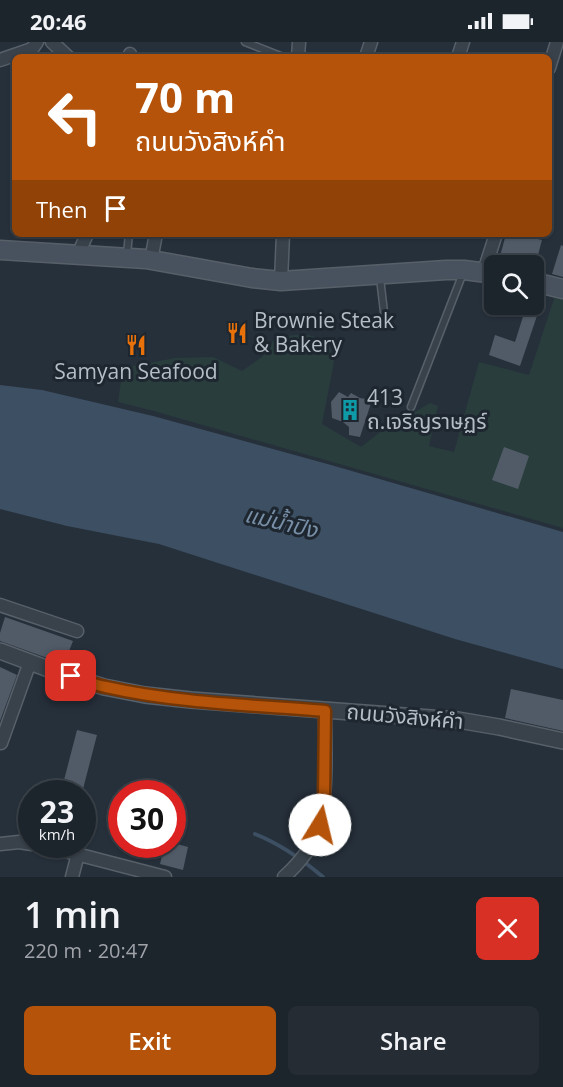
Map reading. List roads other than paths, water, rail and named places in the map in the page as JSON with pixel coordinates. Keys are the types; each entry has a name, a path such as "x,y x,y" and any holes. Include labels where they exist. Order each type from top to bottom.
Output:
{"main road":[{"path":"0,250 151,260 281,281 464,270 484,272"},
{"path":"544,284 563,289"}],"street":[{"path":"17,54 32,49 37,42"},
{"path":"52,42 65,54"},
{"path":"552,58 557,42"},
{"path":"78,255 86,237"},
{"path":"151,260 155,237"},
{"path":"281,281 283,237"},
{"path":"492,255 495,237"},
{"path":"0,605 77,631"},
{"name":"ถนนวังสิงห์คำ","path":"0,651 104,687 145,694 191,700 458,720 563,741"},
{"path":"0,742 30,662"},
{"path":"284,877 295,867 311,845 320,825 324,798 325,711"},
{"path":"0,844 18,842"},
{"path":"72,877 77,858"},
{"path":"93,858 165,877"}],"lane":[{"path":"245,42 275,54"},
{"path":"126,258 129,237"},
{"path":"411,407 464,270"},
{"path":"380,274 384,312"}],"water":[{"name":"แม่น้ำปิง","path":"0,385 42,390 153,416 563,532 563,669 455,639 159,544 67,526 0,509"}],"waterway":[{"path":"255,834 291,853 323,877"}],"place":[{"name":"Brownie Steak & Bakery","path":"237,333"},
{"name":"Samyan Seafood","path":"136,345"},
{"name":"413 ถ.เจริญราษฏร์","path":"350,410"}]}
